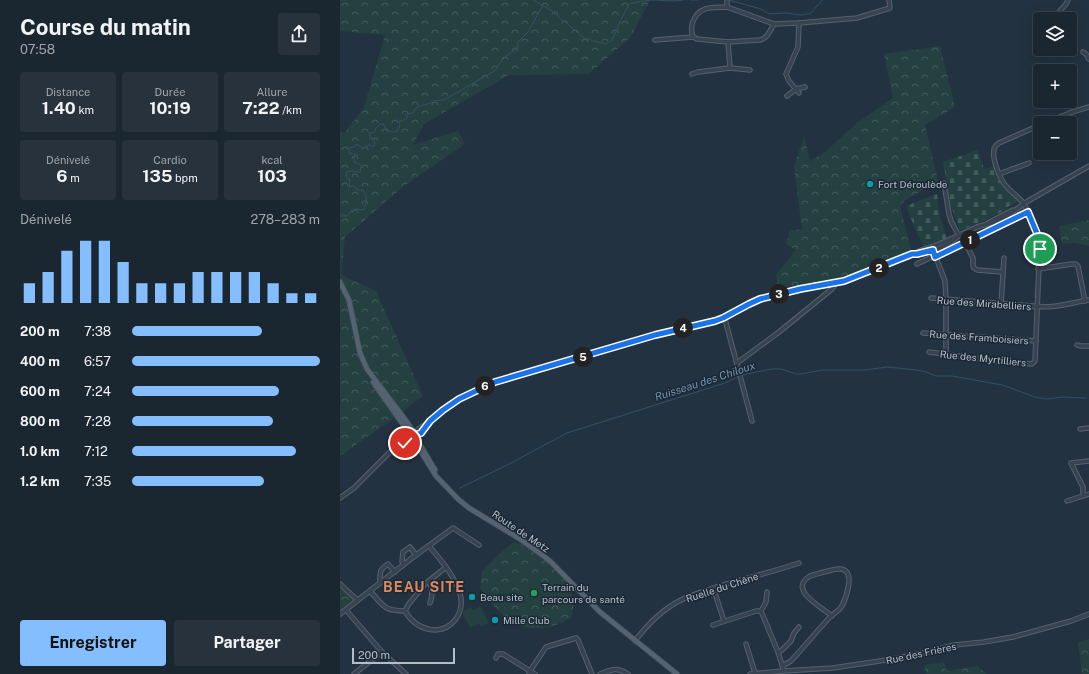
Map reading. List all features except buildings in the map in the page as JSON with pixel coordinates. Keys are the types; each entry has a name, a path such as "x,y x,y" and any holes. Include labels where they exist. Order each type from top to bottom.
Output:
{"main road":[{"name":"Route de Metz","path":"340,282 349,300 363,361 367,369 411,428 412,435"},
{"name":"Route de Metz","path":"340,287 346,301 358,353 365,370 412,435 443,484 469,508 520,539 551,562 600,612 677,674"}],"street":[{"path":"693,37 691,33 692,23 698,12 727,3 774,24 863,17 890,8 889,0"},
{"path":"1059,12 1068,0"},
{"path":"799,23 798,47 786,74 789,81 799,93"},
{"path":"655,40 693,37 697,39 728,42 762,40 767,36 774,24"},
{"path":"728,42 730,68"},
{"path":"1084,52 1089,59"},
{"path":"692,74 730,68 750,70"},
{"path":"787,96 796,89 805,87"},
{"path":"1062,116 1089,108"},
{"path":"1033,128 999,143 995,146 994,156 999,174 1007,187 1022,200 1039,239 1036,343"},
{"path":"999,174 1029,163"},
{"path":"340,498 354,488 404,438 421,433 430,421 459,399 495,382 675,329 723,318 760,299 800,289 834,284 924,249 932,249 1019,208 1089,166"},
{"path":"944,183 950,214 959,236"},
{"path":"917,264 935,257 1028,212"},
{"path":"965,242 973,258 974,268 977,270 1003,272"},
{"path":"932,249 945,281 947,354"},
{"path":"1001,304 1004,258"},
{"path":"1038,269 1072,264 1078,266 1087,300"},
{"path":"737,363 779,332 832,289 834,284"},
{"name":"Rue des Mirabelliers","path":"931,298 1041,308 1087,300"},
{"path":"723,318 726,323 752,421"},
{"name":"Rue des Framboisiers","path":"923,333 946,337 1036,343"},
{"name":"Rue des Myrtilliers","path":"929,352 1004,362 1032,364 1035,361 1036,343"},
{"path":"1077,345 1089,346"},
{"path":"1080,429 1089,428"},
{"path":"394,448 405,443 412,435"},
{"path":"1088,494 1083,493 1083,487 1071,463 1089,461"},
{"path":"1067,501 1088,494"},
{"path":"340,614 453,528 479,545"},
{"path":"405,611 415,623 430,630 447,627 460,612 461,599 454,577 429,546"},
{"path":"403,565 403,552 410,547 416,555"},
{"name":"Ruelle du Chêne","path":"635,641 660,614 688,597 799,563"},
{"path":"380,583 380,572 388,564 395,572"},
{"path":"405,611 425,584 446,567"},
{"path":"782,666 791,661 841,608 850,581 846,570 838,568 810,576 803,584 803,590 808,597 832,616"},
{"path":"429,581 431,587 430,603"},
{"path":"340,584 358,600"},
{"path":"714,590 724,621"},
{"path":"370,591 386,608 392,611 405,611"},
{"path":"761,611 766,602 767,592"},
{"path":"346,610 382,652 406,674"},
{"path":"712,625 756,611 761,611"},
{"path":"761,611 778,652 783,671"},
{"name":"Rue des Frières","path":"750,674 833,668 907,657 954,645 1013,637 1071,621 1089,614"},
{"path":"778,652 791,641 794,632 799,627"},
{"path":"530,673 546,647 574,638 578,640 592,674"},
{"path":"746,644 755,674"},
{"path":"354,674 382,652"},
{"path":"496,658 498,654 503,654 530,673 535,674"},
{"path":"600,674 617,669 623,670 628,674"}],"green space":[{"path":"340,0 650,0 630,38 589,74 509,75 424,124 413,145 458,131 465,144 404,186 345,237 341,275 376,291 423,396 340,456 340,131 344,133 364,108 385,35 340,31"},
{"path":"940,46 955,107 925,125 938,181 904,201 900,206 912,254 835,279 778,288 776,275 796,250 786,244 790,231 802,229 794,167 804,136 810,161 825,152 857,123 893,98 884,54"},
{"path":"978,150 984,169 994,166 998,180 1019,202 1007,207 1008,209 960,231 948,198 943,162"},
{"path":"937,194 940,217 947,238 924,247 906,206"},
{"path":"1089,220 1089,246 1075,243 1062,244 1059,226"},
{"path":"514,542 527,546 547,562 570,584 574,604 571,618 557,625 537,629 526,628 508,619 493,605 480,589 482,571 500,553"},
{"path":"340,585 355,599 355,601 340,613"},
{"name":"Terrain du parcours de santé","path":"543,588 546,596 544,601 527,601 524,597 524,590"},
{"path":"481,606 489,623 481,627 479,624 470,628 462,612 471,607 473,610"},
{"path":"1089,639 1089,674 1082,674 1078,642"},
{"path":"944,662 947,671 977,666 987,674 926,674 924,665"}],"waterway":[{"path":"534,0 552,11 584,38 605,44 608,43"},
{"path":"611,42 629,4 651,0 683,0"},
{"path":"691,0 698,0"},
{"path":"729,0 761,9 769,14 786,13 801,15 811,13 822,0"},
{"path":"340,216 344,214 347,216 351,211 356,209 363,210 366,203 366,195 363,190 357,190 354,186 349,187 350,179 347,179 346,172 360,172 361,165 354,162 354,158 358,155 349,153 349,148 354,147 356,144 366,148 368,145 373,147 375,144 374,139 370,138 369,133 375,132 375,129 380,124 383,124 385,128 391,132 396,132 400,126 399,122 407,118 407,114 413,113 417,107 434,101 444,100 496,70 500,62 517,49 518,42 528,32 543,5"},
{"name":"Ruisseau des Chiloux","path":"742,375 771,369 781,369 796,374 801,374 822,370 865,370 887,367 917,370 936,376 952,376 1002,385 1035,397 1046,399 1063,397 1086,398"},
{"name":"Ruisseau des Chiloux","path":"460,488 567,433 725,383 739,376"}],"place":[{"name":"Fort Déroulède","path":"870,184"},
{"name":"Terrain du parcours de santé","path":"534,593"},
{"name":"Beau site","path":"472,597"},
{"name":"Mille Club","path":"495,620"}],"district":[{"name":"BEAU SITE","path":"424,587"}],"route":[{"path":"405,443 410,440 410,438 415,438 416,435 421,433 430,421 459,399 495,382 675,329 715,321 760,299 800,289 834,284 912,254 933,250 935,257 1028,212 1040,241 1040,249"}]}
